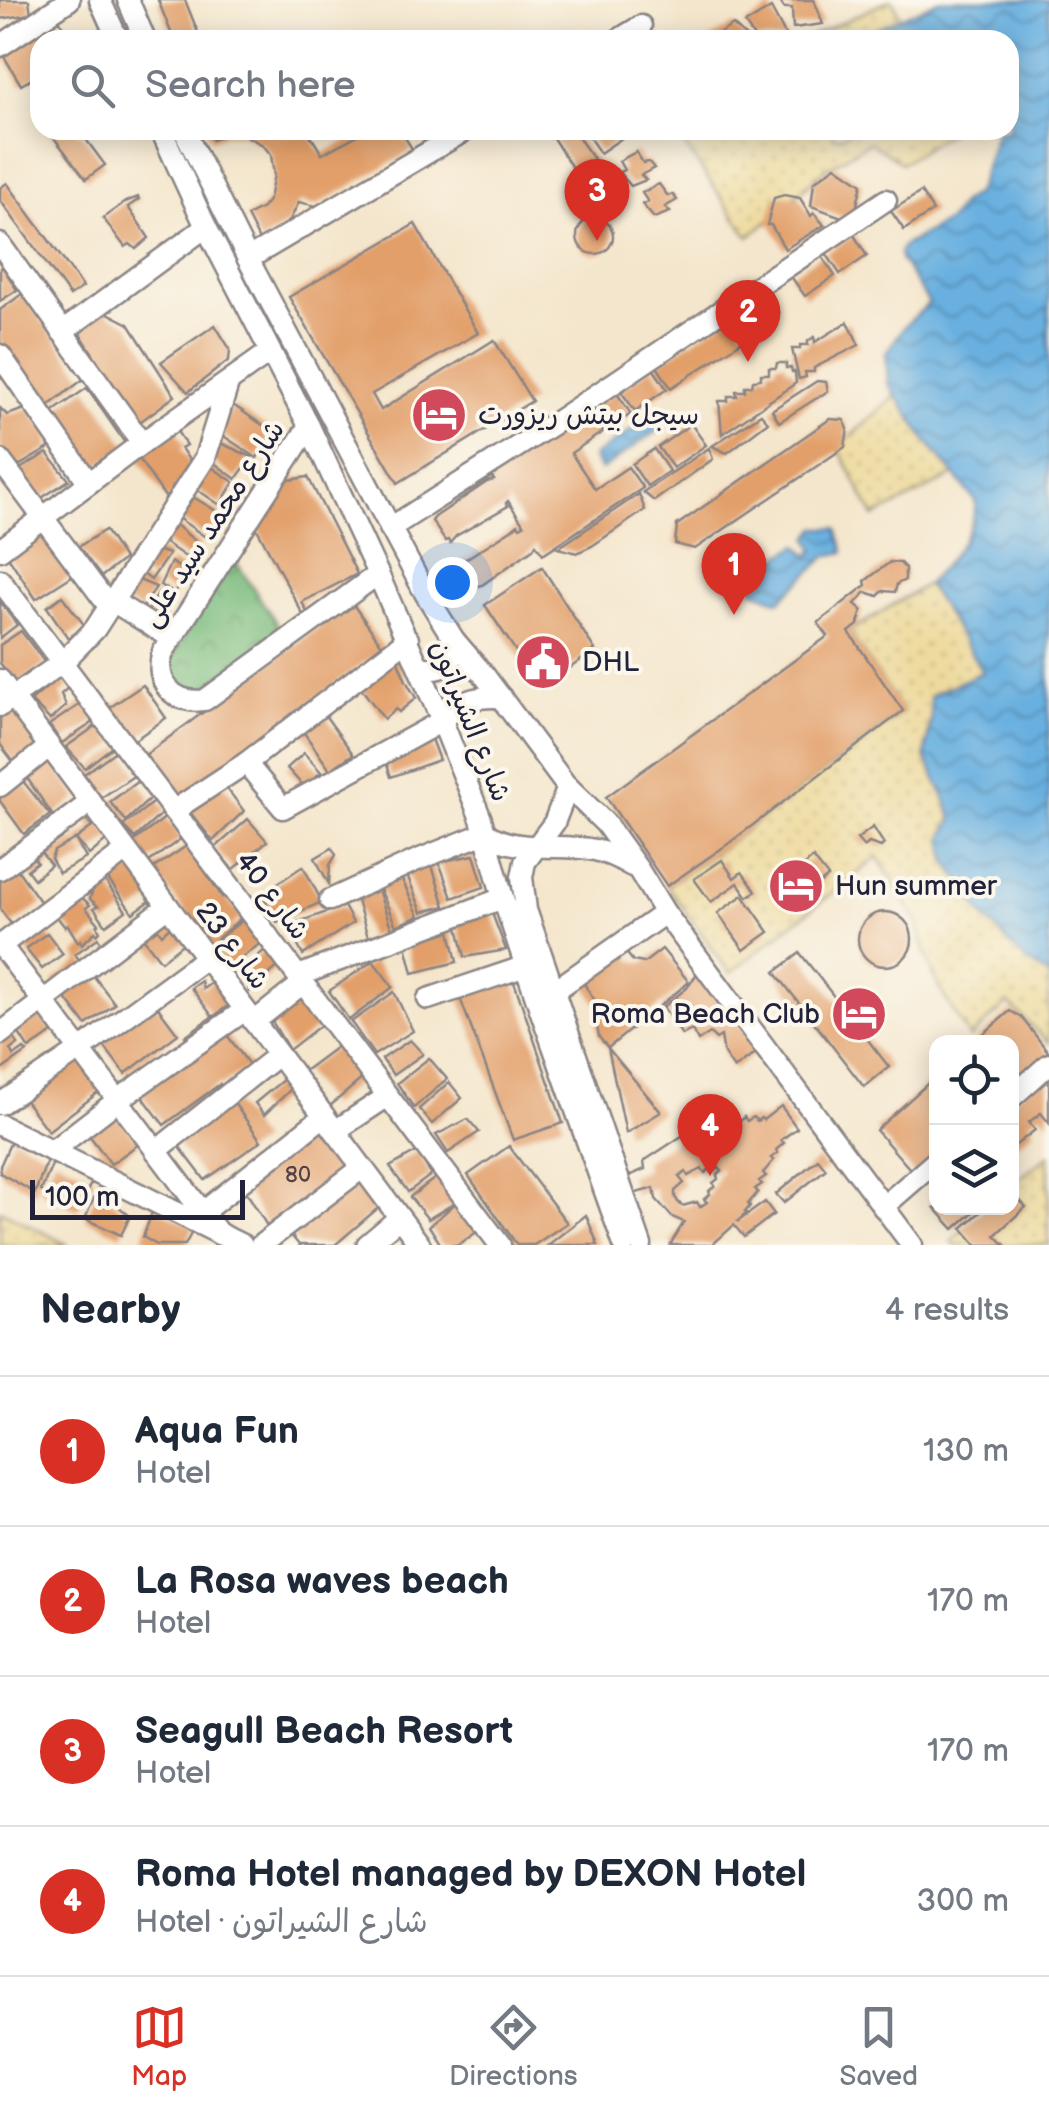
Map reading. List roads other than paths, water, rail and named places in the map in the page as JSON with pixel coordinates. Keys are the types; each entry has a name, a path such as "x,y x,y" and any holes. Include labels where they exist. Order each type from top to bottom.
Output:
{"street":[{"path":"0,46 69,0"},
{"path":"100,0 114,30"},
{"path":"128,0 141,30"},
{"path":"635,30 642,26"},
{"name":"شارع الشيراتون","path":"166,140 308,426 408,639 485,833 503,898 624,1245"},
{"name":"شارع الشيراتون","path":"189,140 390,528 454,640 568,787 605,823 666,913 912,1245"},
{"path":"248,260 449,140"},
{"path":"390,528 556,422 886,200"},
{"path":"62,332 206,227"},
{"path":"1,246 142,443"},
{"path":"0,550 270,352"},
{"path":"0,355 89,484"},
{"path":"4,694 63,662 94,629 205,458 228,384"},
{"name":"شارع محمد سيد على","path":"167,645 308,426"},
{"path":"0,460 110,602 167,645 160,673 170,692 190,701 205,700 378,574"},
{"name":"شارع 40","path":"0,580 500,1245"},
{"path":"173,811 246,763 408,639"},
{"path":"418,665 431,670 445,666 454,654 454,640"},
{"name":"شارع 23","path":"4,694 91,802 420,1245"},
{"path":"246,763 283,808 442,721 464,701 500,696"},
{"path":"0,786 49,747"},
{"path":"568,787 554,823 525,862 523,892 641,1245"},
{"path":"0,869 91,802"},
{"path":"330,900 485,833 507,844 597,851 638,869"},
{"path":"126,851 0,945 219,1234"},
{"path":"52,1151 118,1100 300,980 503,898"},
{"path":"0,1034 168,906"},
{"path":"554,990 666,913"},
{"path":"0,1104 206,958"},
{"path":"428,999 526,966"},
{"path":"156,1151 278,1056"},
{"path":"1019,1091 1049,1064"},
{"path":"203,1212 330,1124 388,1096"},
{"path":"0,1125 242,1245"},
{"path":"883,1207 929,1167"},
{"path":"261,1245 362,1168"},
{"path":"367,1245 399,1218"}],"water":[{"path":"939,0 1049,0 1049,976 1024,959 983,916 948,863 943,839 952,820 925,757 930,696 983,672 927,584 966,536 976,502 923,436 888,383 886,353 904,327 929,303 900,259 903,246 948,221 977,192 994,140 1019,140 1019,30 874,30"},
{"path":"656,413 665,425 601,470 593,457"},
{"path":"816,528 837,528 844,552 827,556 779,601 754,591 753,568 798,545 809,556 815,550 809,538"}],"place":[{"name":"Seagull Beach Resort","path":"597,241"},
{"name":"La Rosa waves beach","path":"748,362"},
{"name":"سيجل بيتش ريزورت","path":"439,415"},
{"name":"Aqua Fun","path":"734,615"},
{"name":"DHL","path":"543,662"},
{"name":"Hun summer","path":"796,886"},
{"name":"Roma Beach Club","path":"859,1014"},
{"name":"Roma Hotel managed by DEXON Hotel","path":"710,1176"}]}
